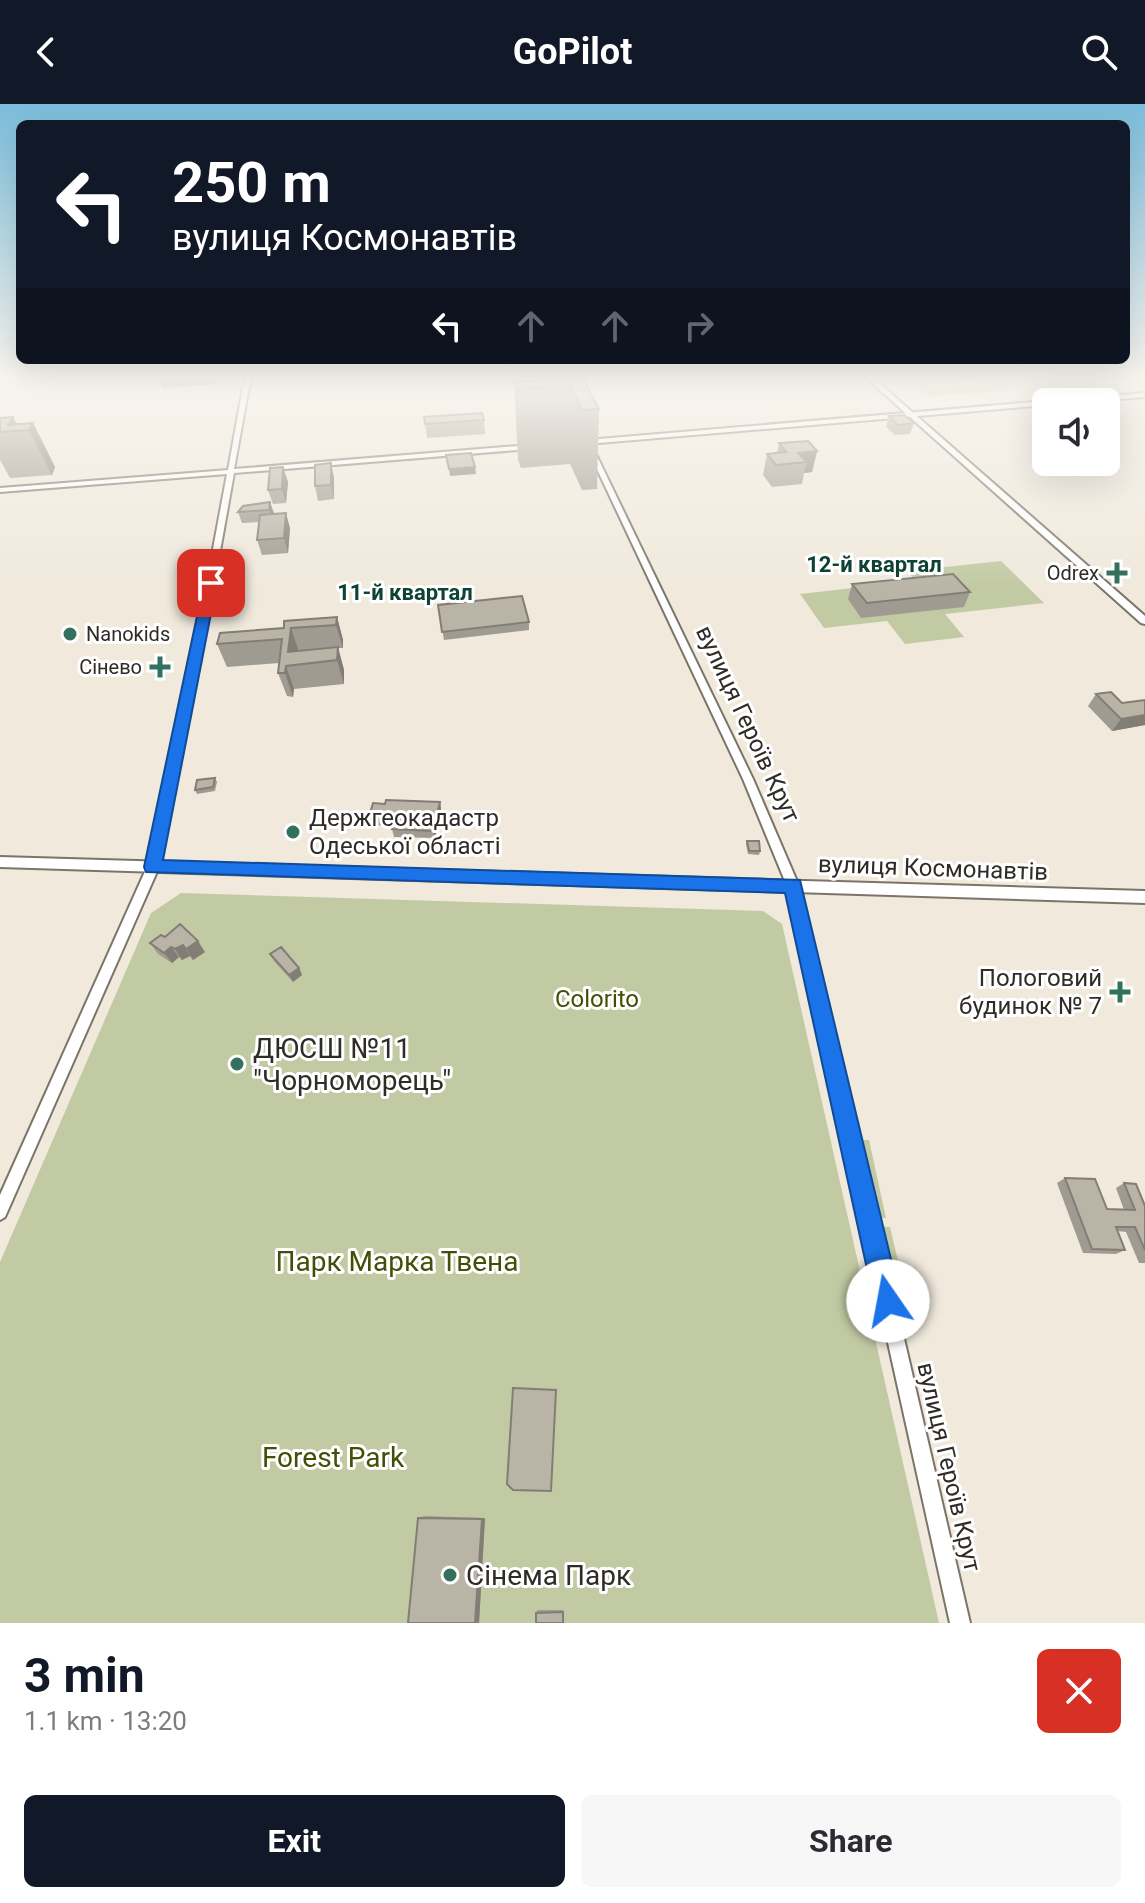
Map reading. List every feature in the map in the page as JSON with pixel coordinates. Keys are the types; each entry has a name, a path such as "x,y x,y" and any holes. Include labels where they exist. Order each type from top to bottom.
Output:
{"main road":[{"path":"947,447 1145,621"},
{"name":"вулиця Космонавтів","path":"0,862 1145,897"}],"street":[{"path":"0,1212 153,867 235,447"},
{"path":"0,490 526,447"},
{"name":"вулиця Героїв Крут","path":"586,447 748,779 793,886 960,1623"}],"green space":[{"path":"1001,561 1044,603 945,614 964,637 905,644 887,621 824,628 800,594 915,581 908,571"},
{"name":"Парк Марка Твена","path":"181,893 763,911 782,924 939,1623 0,1623 0,1262 151,913"},
{"path":"859,1140 869,1140 886,1218 876,1218"},
{"path":"879,1227 890,1227 905,1291 894,1291"}],"building":[{"path":"782,447 813,447 817,451 798,453 807,462 776,465 767,454 786,452"},
{"path":"471,453 475,467 449,469 446,455"},
{"path":"331,463 331,485 315,486 315,465"},
{"path":"283,467 282,489 268,490 270,468"},
{"path":"270,502 269,510 238,512 243,506"},
{"path":"286,513 284,538 257,540 260,515"},
{"path":"953,574 970,592 867,603 852,584"},
{"path":"522,596 529,622 442,632 438,605"},
{"path":"337,617 336,625 291,628 288,652 338,647 337,660 286,666 285,673 278,673 282,639 217,644 220,633 284,628 284,621"},
{"path":"1111,692 1122,703 1145,700 1145,715 1121,719 1096,694"},
{"path":"215,778 213,787 195,790 197,780"},
{"path":"386,800 440,802 433,831 392,829 395,818 369,817 373,803 385,804"},
{"path":"747,841 759,841 760,851 749,851"},
{"path":"180,924 198,941 186,949 183,945 175,949 171,947 164,953 150,943 161,935 165,937"},
{"path":"281,947 299,968 289,975 270,954"},
{"path":"1065,1178 1095,1179 1107,1209 1135,1210 1124,1183 1136,1184 1145,1206 1145,1250 1135,1227 1116,1227 1125,1250 1092,1249"},
{"path":"513,1388 556,1390 551,1491 513,1490 507,1484"},
{"name":"Сінема Парк","path":"418,1518 482,1519 475,1623 408,1623"},
{"path":"563,1612 563,1623 536,1623 536,1613"}],"place":[{"name":"Odrex","path":"1117,573"},
{"name":"Nanokids","path":"70,634"},
{"name":"Сінево","path":"160,667"},
{"name":"Держгеокадастр Одеської області","path":"293,832"},
{"name":"Пологовий будинок № 7","path":"1120,992"},
{"name":"ДЮСШ №11 \"Чорноморець\"","path":"237,1064"},
{"name":"Сінема Парк","path":"450,1575"}],"district":[{"name":"12-й квартал","path":"874,564"},
{"name":"11-й квартал","path":"405,592"}],"route":[{"path":"211,583 153,867 793,886 888,1301"}],"park label":[{"name":"Colorito","path":"597,999"},
{"name":"Forest Park","path":"333,1457"}]}
